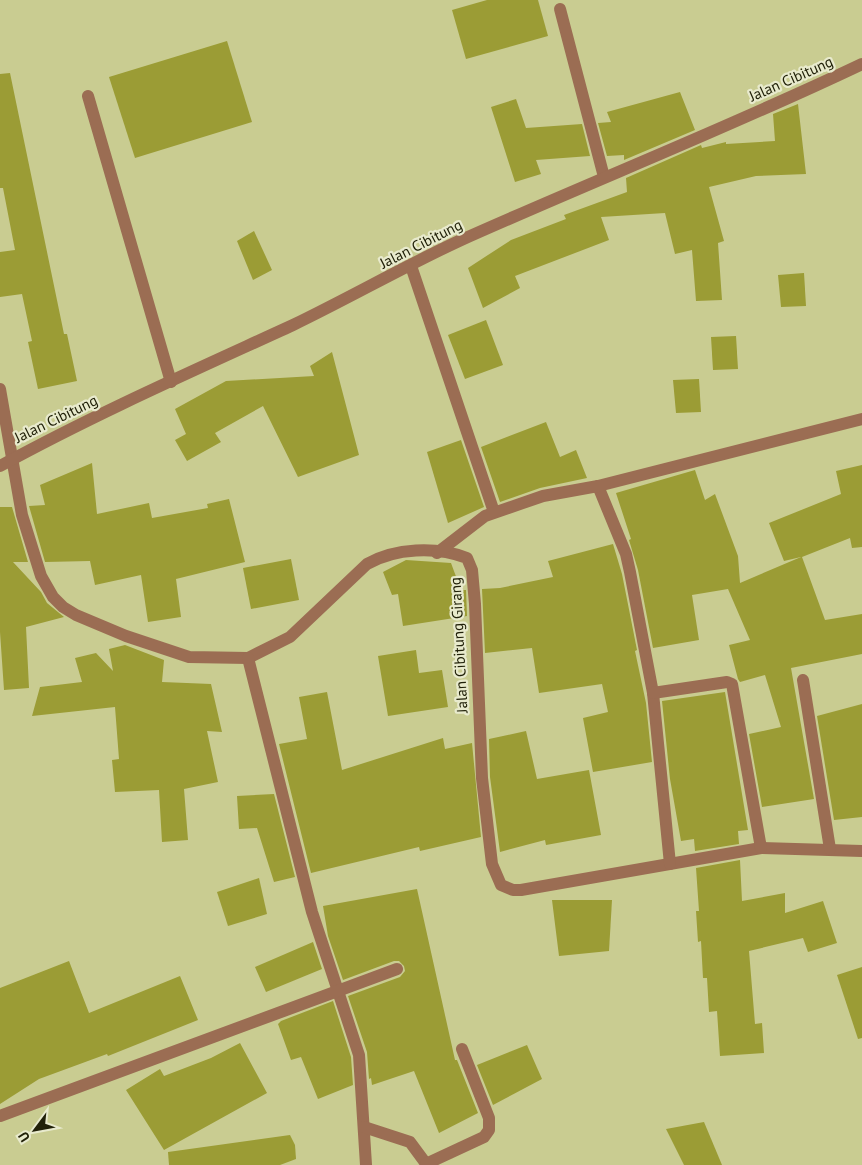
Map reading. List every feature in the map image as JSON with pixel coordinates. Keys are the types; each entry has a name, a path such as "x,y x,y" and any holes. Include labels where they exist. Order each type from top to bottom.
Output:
{"street":[{"path":"560,9 604,177"},
{"name":"Jalan Cibitung","path":"0,466 171,382 352,297 457,242 733,123 862,64"},
{"path":"88,96 171,382"},
{"path":"411,266 494,512"},
{"name":"Jalan Cibitung Girang","path":"0,388 22,516 46,587 63,607 76,615 126,636 189,657 248,658 290,637 367,564 393,552 437,552 467,558 472,570 482,778 492,864 501,885 513,890 521,890 761,848 830,848 862,851"},
{"path":"437,552 476,521 494,512 543,496 598,486 862,419"},
{"path":"598,486 628,562 653,693 670,864"},
{"path":"248,658 312,912 359,1055 366,1165"},
{"path":"803,680 830,848"},
{"path":"653,693 727,682 732,684 761,848"},
{"path":"0,1116 397,969"},
{"path":"364,1127 410,1142 426,1164 484,1137 489,1130 489,1118 462,1049"}],"building":[{"path":"487,0 538,0 548,36 466,59 452,10"},
{"path":"227,41 252,122 135,158 109,77"},
{"path":"10,73 64,334 67,334 77,381 38,389 28,342 32,341 22,294 0,297 0,252 15,250 3,188 0,188 0,74"},
{"path":"680,92 695,130 624,160 624,155 607,156 598,123 611,122 607,112"},
{"path":"516,99 526,128 582,124 590,156 536,160 541,174 515,182 491,107"},
{"path":"798,104 806,174 756,176 709,187 724,241 718,243 722,300 696,301 692,250 675,254 665,213 601,217 609,240 515,276 520,288 483,308 468,268 511,240 566,219 564,215 627,192 626,178 701,145 702,148 726,142 726,144 775,141 773,114"},
{"path":"254,231 272,270 253,280 237,241"},
{"path":"804,273 806,306 781,307 778,275"},
{"path":"486,320 503,365 465,379 448,335"},
{"path":"736,336 738,369 713,370 711,337"},
{"path":"332,352 359,455 298,477 263,406 215,433 221,442 187,461 175,440 186,434 175,409 226,381 314,376 310,366"},
{"path":"699,379 701,412 676,413 673,380"},
{"path":"546,422 560,457 576,450 587,478 540,488 500,502 481,447"},
{"path":"461,440 484,507 448,523 427,452"},
{"path":"92,463 97,514 149,503 152,518 208,508 207,504 229,499 245,562 176,579 181,617 148,622 141,575 95,585 90,561 45,562 29,506 45,505 40,485"},
{"path":"862,465 862,547 852,548 850,538 802,557 825,620 862,614 862,654 791,668 814,799 762,807 749,734 781,727 765,675 740,682 738,679 729,645 750,640 728,589 692,595 699,640 653,648 638,570 629,540 631,539 616,493 695,470 705,500 715,494 738,556 740,583 801,557 784,561 769,523 841,494 836,471"},
{"path":"0,507 12,507 28,562 13,562 41,592 47,603 64,617 26,627 29,688 4,690 0,632"},
{"path":"613,544 622,574 637,650 635,651 646,703 652,762 593,772 583,718 608,712 602,684 539,693 532,648 485,653 482,589 500,588 553,577 548,561"},
{"path":"291,559 299,600 251,609 243,568"},
{"path":"406,560 451,563 461,590 466,590 467,616 403,626 398,594 392,595 383,572"},
{"path":"125,645 164,660 162,682 211,684 222,732 207,731 218,782 184,789 188,840 162,842 159,790 115,792 112,760 119,759 115,707 32,716 40,687 82,682 75,658 96,653 113,671 109,649"},
{"path":"416,650 419,673 442,670 448,707 388,716 378,656"},
{"path":"327,692 342,770 443,738 445,749 472,743 481,837 420,851 419,847 311,873 279,744 307,739 299,697"},
{"path":"725,692 748,830 738,831 739,844 695,851 694,839 681,841 670,779 662,701"},
{"path":"862,704 862,817 834,820 817,716"},
{"path":"526,731 537,779 589,770 601,835 546,845 545,840 500,852 490,777 489,739"},
{"path":"274,794 295,877 274,882 257,828 239,829 237,796"},
{"path":"740,860 742,901 785,893 785,913 823,901 837,943 808,952 803,938 749,951 755,1024 762,1023 764,1053 720,1056 717,1011 709,1012 707,978 703,978 701,941 698,942 696,911 699,911 696,868"},
{"path":"259,878 267,914 228,926 217,892"},
{"path":"417,889 455,1060 457,1060 478,1113 439,1133 414,1071 372,1085 371,1078 369,1079 367,1052 348,996 400,977 405,971 404,966 399,961 394,961 343,980 328,936 323,906"},
{"path":"552,900 612,900 609,951 559,956"},
{"path":"313,942 322,969 266,992 255,967"},
{"path":"69,961 89,1013 180,976 198,1020 108,1056 107,1054 39,1079 0,1104 0,988"},
{"path":"862,967 862,1038 858,1039 837,975"},
{"path":"333,1001 351,1057 353,1085 318,1099 301,1057 291,1060 278,1024 281,1021"},
{"path":"240,1043 267,1093 164,1150 126,1090 160,1069 164,1076 211,1058"},
{"path":"527,1045 542,1079 493,1105 477,1065"},
{"path":"704,1122 722,1165 684,1165 666,1129"},
{"path":"290,1135 295,1145 296,1159 280,1165 169,1165 168,1152"}]}
